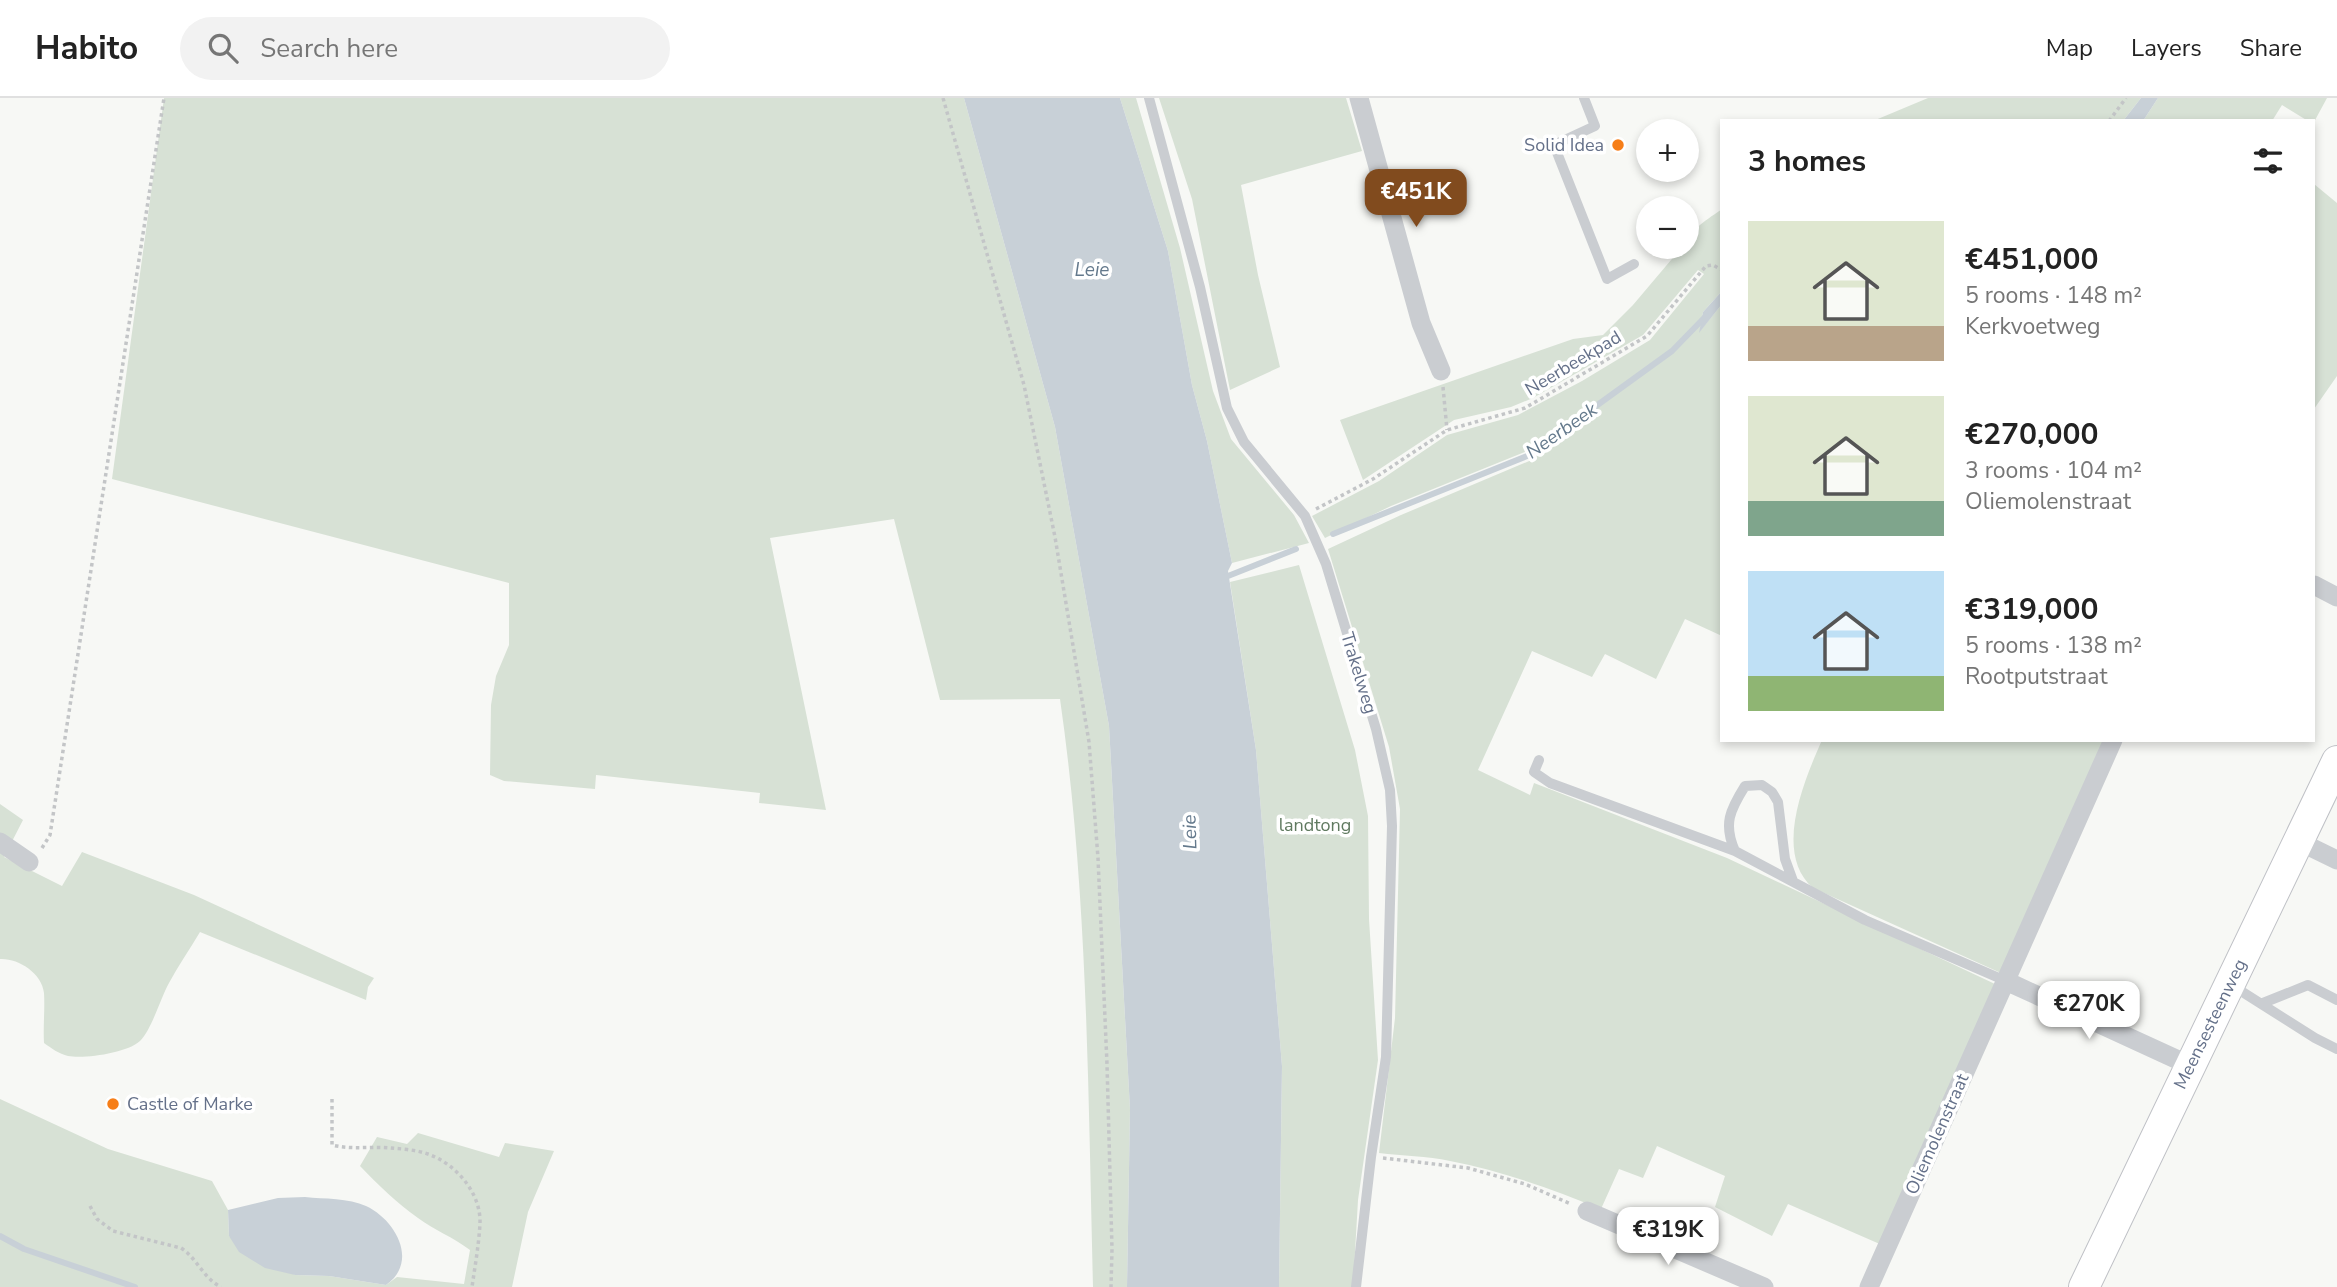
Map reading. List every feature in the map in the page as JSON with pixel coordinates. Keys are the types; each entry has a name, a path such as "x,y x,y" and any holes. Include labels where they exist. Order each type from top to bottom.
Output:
{"main road":[{"name":"Meensesteenweg","path":"2084,1287 2337,761"}],"street":[{"path":"1359,98 1421,323 1441,371"},
{"path":"2315,586 2337,597"},
{"name":"Oliemolenstraat","path":"1869,1287 2112,742"},
{"path":"2298,841 2337,860"},
{"path":"0,842 29,862"},
{"path":"2006,981 2189,1065"},
{"path":"1587,1211 1764,1287"}],"lane":[{"name":"Trakelweg","path":"1149,98 1200,287 1227,408 1244,442 1305,516 1326,564 1376,729 1390,790 1392,826 1386,1057 1356,1287"},
{"path":"1584,98 1595,126 1555,145 1607,279 1634,264"},
{"path":"1539,760 1534,772 1550,783 1735,851 1865,920 2006,981"},
{"path":"1735,851 1729,838 1728,821 1735,803 1745,786 1762,785 1772,792 1778,802 1785,859 1794,881"},
{"path":"2229,984 2337,1049"},
{"path":"2263,1003 2308,985 2337,1000"}],"path":[{"path":"29,862 51,835 164,98"},
{"path":"943,98 1024,385 1055,537 1088,742 1098,858 1107,1050 1111,1287"},
{"path":"2110,119 2126,98"},
{"name":"Neerbeekpad","path":"1305,516 1373,479 1447,430 1525,408 1647,336 1706,266 1713,265 1720,269"},
{"path":"1441,371 1447,430"},
{"path":"332,1099 332,1145 425,1153 457,1172 471,1189 480,1221 472,1287"},
{"path":"1371,1157 1468,1168 1525,1184 1587,1211"},
{"path":"90,1206 97,1219 113,1231 186,1251 207,1278 221,1287"}],"green space":[{"path":"164,98 964,98 1055,427 1109,726 1130,1109 1127,1287 1093,1287 1088,1066 1081,919 1060,699 940,700 894,519 770,538 826,810 759,803 760,793 596,775 595,789 504,781 490,775 491,705 496,676 509,645 509,583 112,479"},
{"path":"1120,98 1136,98 1180,248 1213,391 1231,439 1294,515 1309,543 1232,563 1207,441 1192,385 1168,251"},
{"path":"1159,98 1346,98 1362,151 1241,185 1258,275 1280,367 1230,390 1192,199"},
{"path":"1928,98 2141,98 2125,119 1878,119"},
{"path":"2158,98 2327,98 2315,120 2305,119 2282,105 2273,119 2144,119"},
{"path":"2315,185 2337,203 2337,376 2315,408"},
{"path":"1720,210 1720,293 1703,312 1700,331 1720,306 1720,635 1685,619 1656,679 1605,654 1592,677 1532,651 1478,770 1530,795 1534,783 1727,858 1995,984 1882,1245 1788,1204 1772,1236 1715,1207 1725,1176 1657,1146 1643,1178 1619,1169 1601,1209 1489,1170 1441,1159 1379,1153 1395,1018 1400,809 1389,747 1328,549 1534,459 1532,449 1391,506 1325,538 1312,516 1379,481 1447,435 1518,415 1650,340 1704,274 1698,270 1643,335 1533,398 1511,407 1454,420 1363,480 1340,420 1573,339 1603,335 1672,259 1699,259 1699,226"},
{"name":"landtong","path":"1299,565 1355,750 1368,816 1369,919 1378,1060 1358,1200 1353,1287 1279,1287 1282,1066 1256,750 1230,582"},
{"path":"1821,742 2105,742 2003,974 1813,888 1801,873 1795,856 1796,816 1807,776"},
{"path":"0,804 23,820 4,857 62,886 82,852 194,895 374,978 368,987 366,1000 200,932 166,989 148,1030 140,1041 126,1049 95,1056 75,1057 58,1052 44,1043 44,993 39,979 21,964 0,959"},
{"path":"0,1099 108,1149 212,1181 228,1210 229,1236 295,1275 329,1276 386,1285 397,1277 464,1284 470,1250 410,1212 360,1166 377,1137 407,1144 418,1133 499,1157 505,1143 554,1151 528,1212 512,1287 0,1287"}],"water":[{"name":"Leie","path":"964,98 1120,98 1168,251 1192,385 1207,441 1232,563 1228,571 1256,750 1282,1066 1279,1287 1127,1287 1130,1109 1109,726 1055,427"},
{"path":"2141,98 2158,98 2144,119 2125,119"},
{"path":"1720,293 1720,307 1699,333 1703,312"},
{"path":"305,1197 352,1202 377,1212 400,1242 401,1265 396,1276 386,1285 329,1276 295,1275 265,1268 239,1252 229,1236 228,1210 278,1198"}],"waterway":[{"name":"Neerbeek","path":"1333,534 1527,456 1672,351 1706,316"},
{"name":"Neerbeek","path":"1223,578 1296,549"},
{"path":"0,1236 24,1249 135,1287"}],"place":[{"name":"Solid Idea","path":"1618,145"},
{"name":"Castle of Marke","path":"113,1104"}]}
